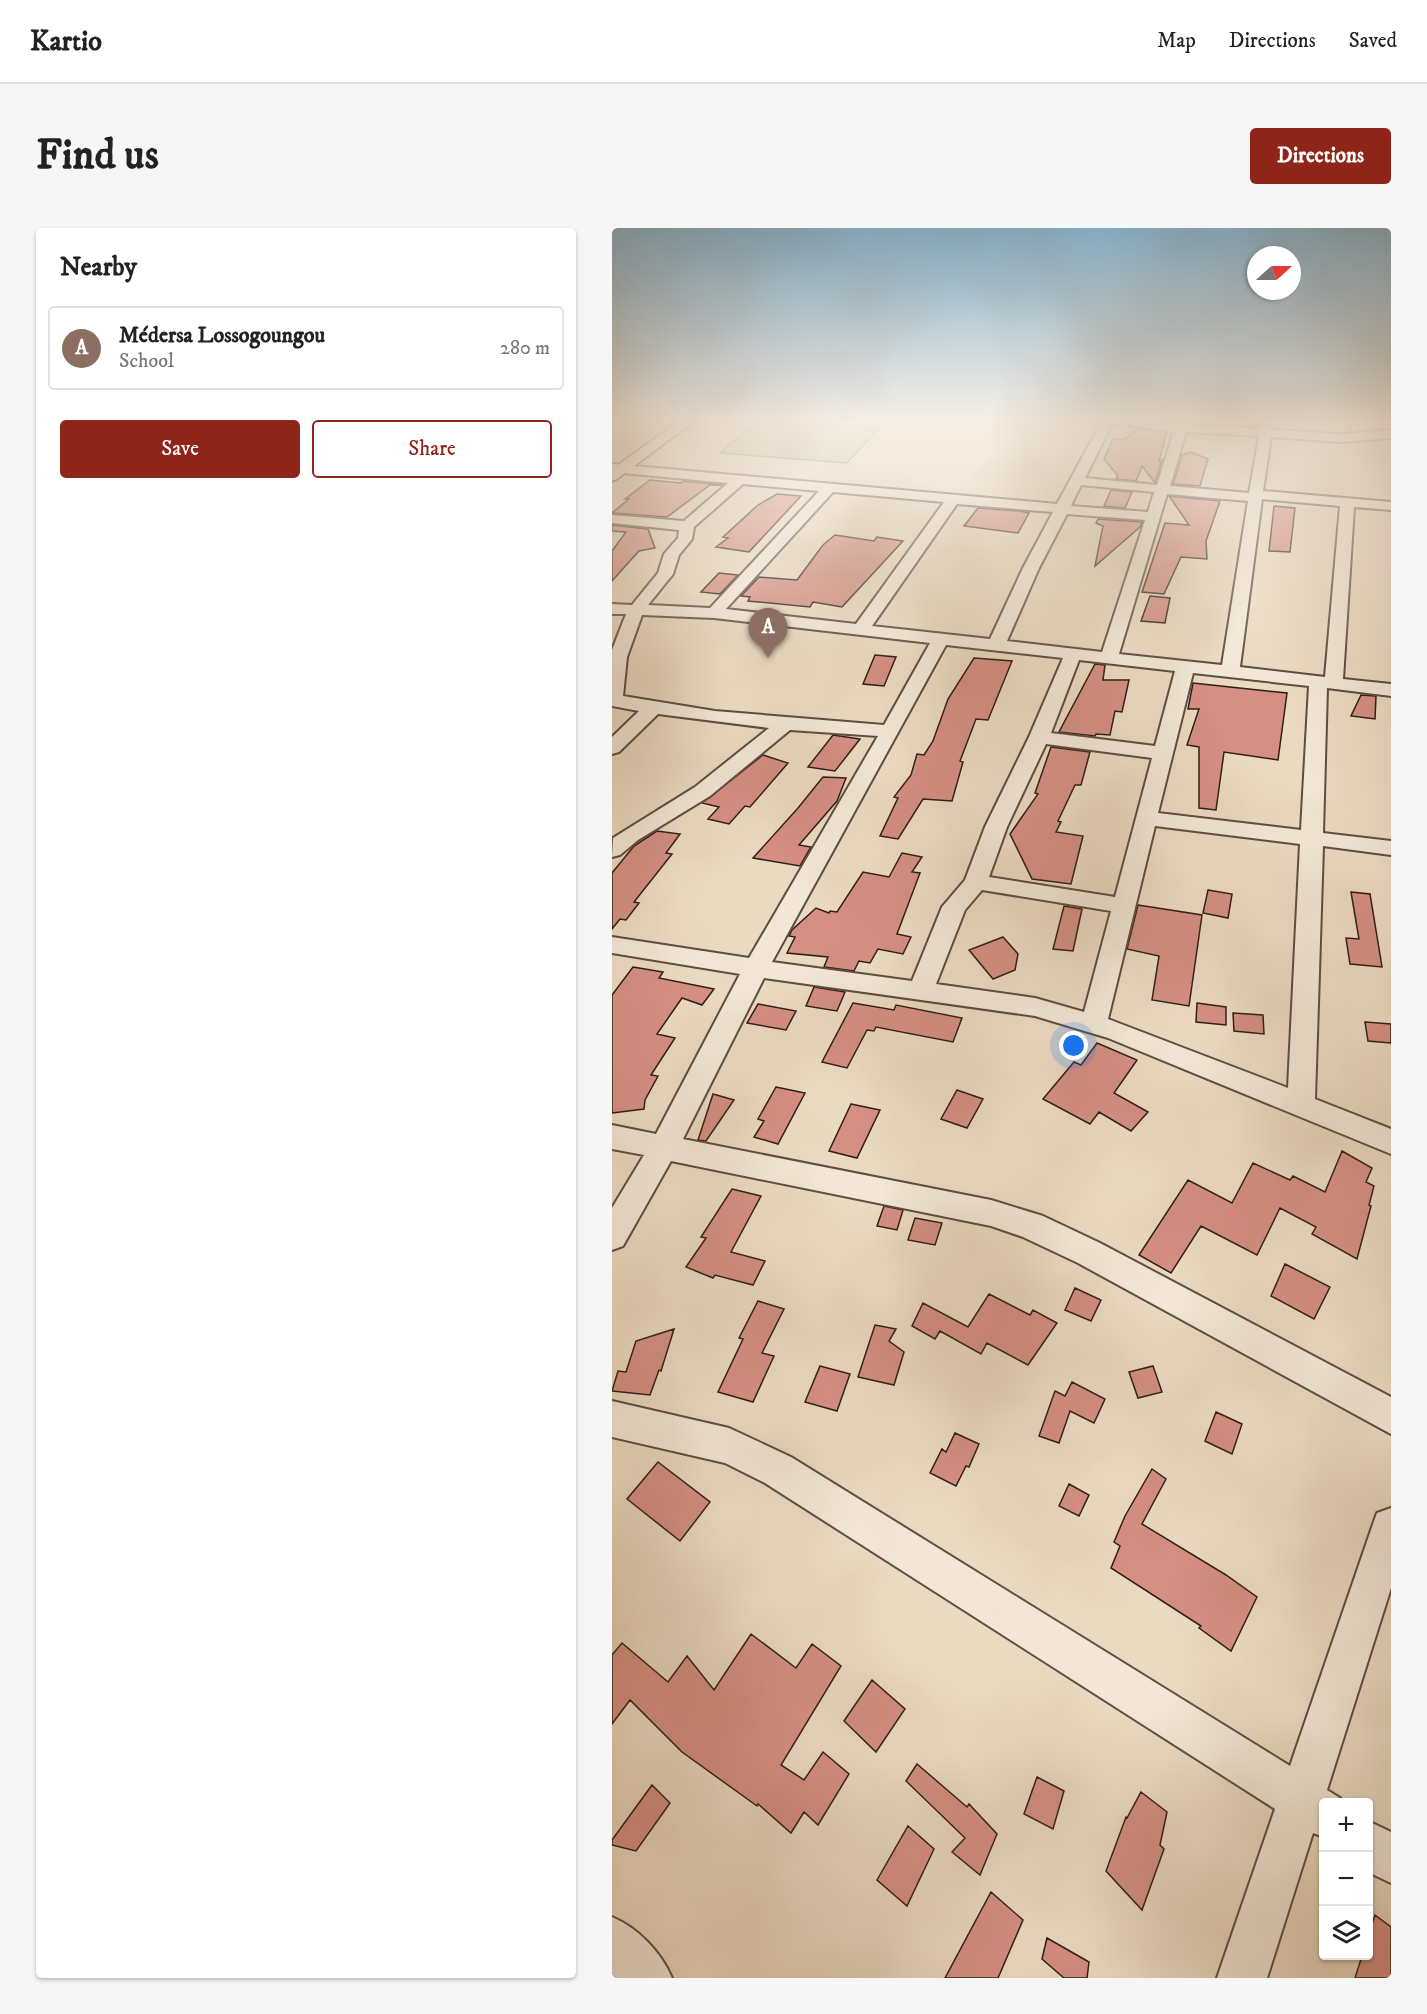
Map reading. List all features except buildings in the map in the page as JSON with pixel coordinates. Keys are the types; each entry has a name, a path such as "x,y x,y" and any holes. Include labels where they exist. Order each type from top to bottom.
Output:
{"street":[{"path":"716,501 687,526 685,539 672,554 665,574 636,610 615,656 613,700 652,709 785,724 891,731"},
{"path":"714,613 817,501"},
{"path":"861,629 952,501"},
{"path":"971,501 1155,517"},
{"path":"996,646 1031,568 1066,501"},
{"path":"1109,658 1160,501"},
{"path":"1230,672 1255,501"},
{"path":"1327,501 1391,506"},
{"path":"1301,1105 1311,838 1347,502"},
{"path":"612,519 687,526"},
{"path":"612,609 714,613 1391,690"},
{"path":"612,1236 664,1147 756,968 891,731 941,638"},
{"path":"921,990 940,937 954,907 976,882 996,827 1039,737 1073,654"},
{"path":"1094,1023 1185,667"},
{"path":"612,748 652,709"},
{"path":"612,850 632,834 690,800 746,759 785,724"},
{"path":"1039,737 1163,753"},
{"path":"1146,818 1391,848"},
{"path":"976,882 1124,906"},
{"path":"612,945 756,968 1035,1007 1094,1023 1391,1142"},
{"path":"612,1137 991,1212 1032,1226 1089,1253 1391,1416"},
{"path":"612,1419 729,1446 778,1470 1312,1807"},
{"path":"1242,1978 1312,1807 1391,1527"},
{"path":"1373,1847 1391,1859"},
{"path":"612,1942 647,1978"}],"place":[{"name":"Médersa Lossogoungou","path":"768,658"}]}
